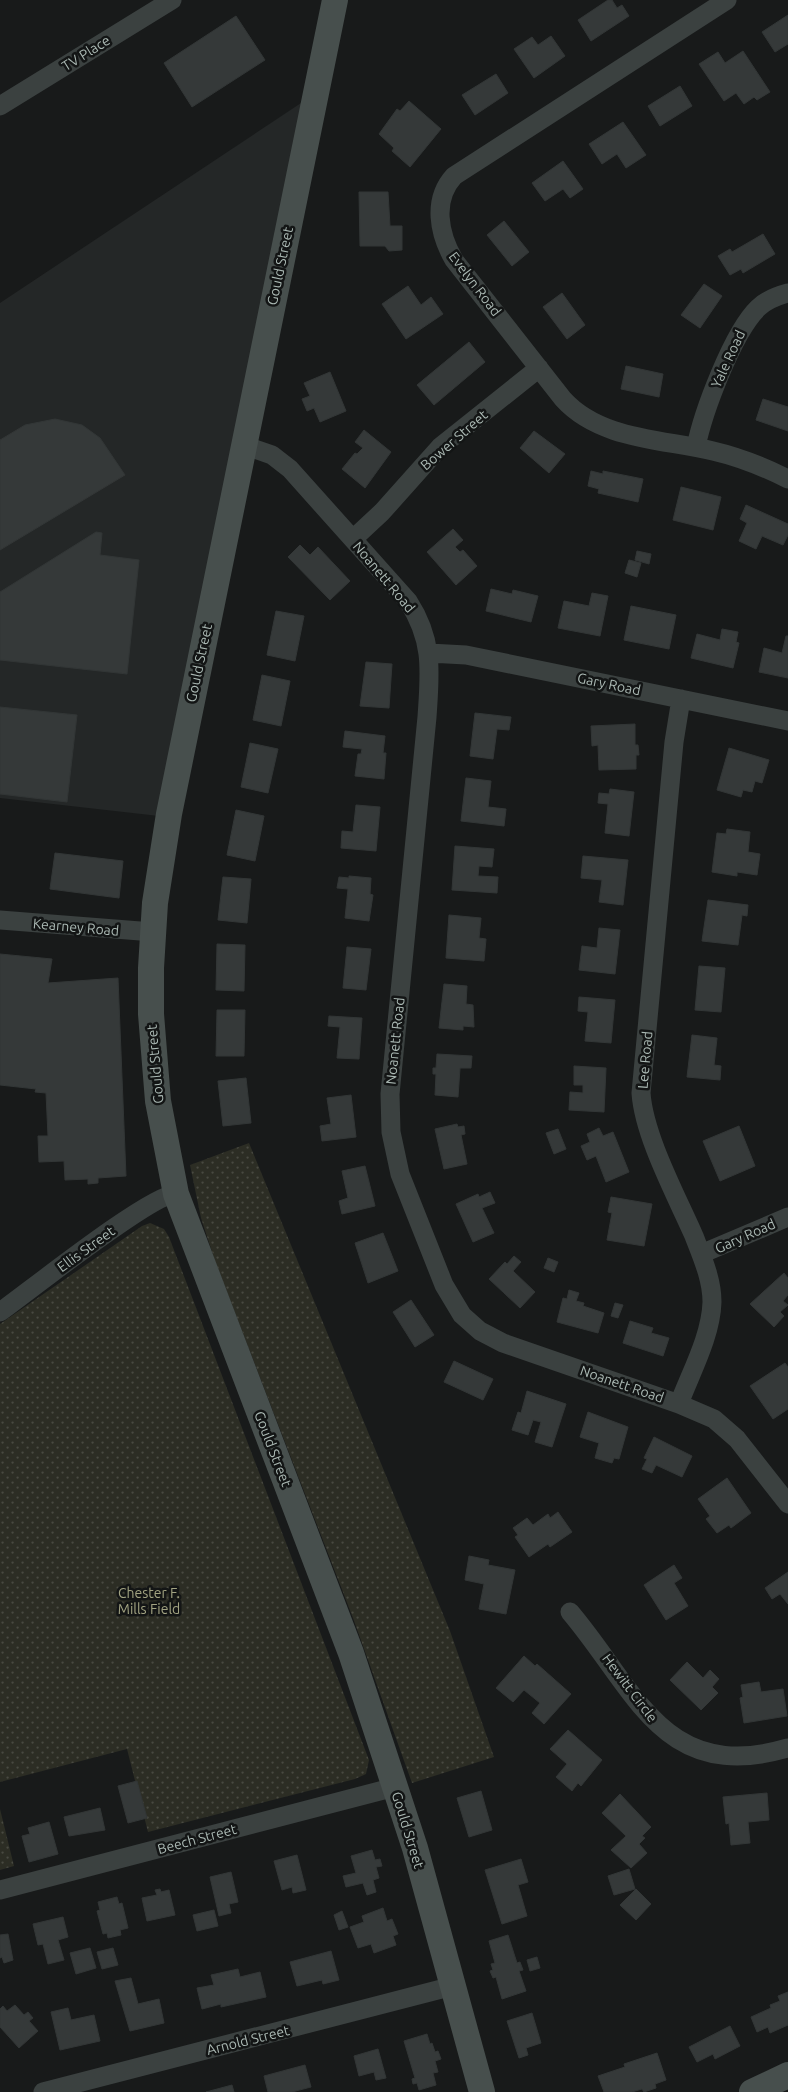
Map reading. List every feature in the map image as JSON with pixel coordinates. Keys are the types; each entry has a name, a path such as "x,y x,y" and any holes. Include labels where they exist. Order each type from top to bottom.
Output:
{"main road":[{"name":"Gould Street","path":"335,0 173,788 158,877 153,932 151,992 154,1058 158,1101 176,1194 344,1633 420,1866 482,2092"},
{"path":"752,2092 788,2075"}],"street":[{"name":"TV Place","path":"0,106 172,0"},
{"name":"Evelyn Road","path":"727,0 461,172 445,189 440,216 442,234 449,251 570,407 594,423 621,432 696,447 745,460 788,479"},
{"name":"Yale Road","path":"696,447 706,409 744,325 759,307 777,296 788,293"},
{"name":"Bower Street","path":"353,539 391,504 433,454 539,368"},
{"name":"Noanett Road","path":"243,445 262,451 280,461 353,539 411,606 424,632 430,653 427,717 390,1094 393,1145 400,1174 444,1285 455,1306 470,1324 490,1338 679,1404 714,1419 730,1432 788,1504"},
{"name":"Gary Road","path":"430,653 466,655 788,721"},
{"name":"Lee Road","path":"679,1404 711,1315 712,1291 701,1254 649,1130 642,1106 641,1093 674,742 681,699"},
{"name":"Kearney Road","path":"0,920 153,932"},
{"name":"Ellis Street","path":"0,1312 134,1214 160,1198 176,1194"},
{"name":"Gary Road","path":"701,1254 788,1217"},
{"name":"Hewitt Circle","path":"570,1612 645,1711 664,1731 675,1739 708,1753 734,1757 757,1756 788,1748"},
{"name":"Beech Street","path":"0,1890 395,1788"},
{"name":"Arnold Street","path":"43,2092 453,1986"}],"shaded area":[{"path":"304,101 159,816 0,798 0,303"}],"green space":[{"path":"249,1143 450,1631 494,1757 412,1783 353,1618 215,1261 201,1218 190,1165"},
{"name":"Chester F. Mills Field","path":"150,1223 164,1229 169,1237 369,1760 366,1774 355,1779 148,1832 127,1749 0,1782 0,1324 142,1226"},
{"path":"0,1809 14,1866 0,1870"}],"building":[{"path":"608,0 612,0 617,8 622,5 629,16 591,41 578,20"},
{"path":"788,15 788,44 775,52 762,32"},
{"path":"236,16 265,60 192,107 164,63"},
{"path":"551,36 565,56 534,78 514,49 532,37 538,45"},
{"path":"743,51 770,92 757,100 754,97 744,104 736,93 724,101 699,64 718,52 725,63"},
{"path":"496,74 508,93 475,115 462,95"},
{"path":"680,86 692,106 660,126 648,106"},
{"path":"409,101 441,129 410,167 392,151 394,148 379,134 397,109 400,111"},
{"path":"623,122 646,155 626,168 617,154 602,164 589,144"},
{"path":"563,161 583,189 570,198 563,189 545,201 532,183"},
{"path":"359,192 388,192 390,226 402,226 402,250 389,251 385,246 360,246"},
{"path":"504,221 529,252 512,266 487,235"},
{"path":"763,234 775,254 743,273 741,269 730,275 718,256 730,249 732,252"},
{"path":"704,284 722,296 700,328 681,315"},
{"path":"408,286 421,305 431,297 443,314 406,339 382,304"},
{"path":"562,293 585,325 567,339 543,307"},
{"path":"469,342 485,362 434,405 417,385"},
{"path":"626,366 663,374 659,397 621,389"},
{"path":"330,372 346,411 320,422 314,408 307,411 302,399 310,396 304,383"},
{"path":"763,399 788,407 788,431 756,420"},
{"path":"55,419 82,425 100,438 125,475 0,550 0,440 25,425"},
{"path":"364,430 391,452 365,488 342,469 355,453 357,454 363,448 355,442"},
{"path":"534,431 565,454 549,473 520,448"},
{"path":"591,471 603,474 603,471 643,479 638,502 598,493 599,489 588,486"},
{"path":"681,487 721,497 713,530 673,520"},
{"path":"746,505 788,524 788,535 783,545 762,536 756,549 739,541 747,523 740,519"},
{"path":"453,529 463,540 455,547 460,552 463,550 477,566 456,585 427,552"},
{"path":"96,532 102,533 100,555 139,560 127,674 0,660 0,592"},
{"path":"300,545 310,555 318,547 350,581 330,600 288,557"},
{"path":"637,551 651,554 649,564 635,560"},
{"path":"629,560 641,563 637,577 625,573"},
{"path":"491,589 512,594 513,590 538,596 531,622 486,611"},
{"path":"592,593 608,596 600,636 558,628 564,601 589,606"},
{"path":"631,606 676,615 669,649 624,640"},
{"path":"276,611 304,616 295,661 267,655"},
{"path":"722,629 738,632 736,642 739,643 733,668 691,658 697,634 720,640"},
{"path":"786,636 788,636 788,678 759,672 764,648 782,653"},
{"path":"366,662 392,664 389,708 360,706"},
{"path":"262,675 290,681 281,726 253,720"},
{"path":"0,707 77,715 67,802 0,794"},
{"path":"475,713 511,717 509,730 497,729 493,759 470,756"},
{"path":"635,724 635,745 638,745 639,755 636,755 636,769 599,770 598,745 592,746 591,726"},
{"path":"345,731 385,736 383,753 386,753 384,779 355,776 358,754 361,754 362,749 343,747"},
{"path":"250,743 278,749 268,793 241,787"},
{"path":"729,748 769,760 762,783 755,781 752,792 743,790 741,797 717,790"},
{"path":"466,778 491,781 488,807 506,809 504,826 461,821"},
{"path":"610,789 634,792 629,836 605,833 608,804 598,803 599,793 609,794"},
{"path":"356,805 380,807 376,851 341,848 342,831 353,832"},
{"path":"236,810 264,816 255,861 227,855"},
{"path":"727,829 750,832 748,852 760,854 757,875 737,872 737,876 712,872 717,833 726,834"},
{"path":"455,846 494,849 492,867 479,866 478,876 498,877 497,893 452,890"},
{"path":"55,853 123,861 119,898 50,889"},
{"path":"583,856 628,860 623,905 599,902 602,880 581,878"},
{"path":"349,876 371,878 370,894 373,895 369,921 345,918 348,889 337,888 339,877 349,878"},
{"path":"223,877 251,879 247,923 218,920"},
{"path":"708,900 748,905 747,916 742,915 738,945 702,941"},
{"path":"449,915 481,918 479,938 486,939 484,961 446,958"},
{"path":"599,928 620,930 615,974 579,970 582,946 597,948"},
{"path":"217,944 245,945 244,991 216,990"},
{"path":"347,947 371,949 366,990 343,988"},
{"path":"0,954 52,959 48,983 118,978 126,1176 98,1178 98,1183 88,1184 88,1179 65,1180 64,1161 39,1162 38,1136 48,1136 46,1093 35,1092 36,1089 0,1085"},
{"path":"699,966 725,968 721,1012 695,1010"},
{"path":"444,984 467,986 466,1004 473,1005 474,1027 463,1026 463,1030 439,1028"},
{"path":"579,997 615,1000 611,1043 585,1041 588,1012 578,1011"},
{"path":"217,1010 245,1010 244,1056 216,1056"},
{"path":"329,1016 362,1018 359,1059 337,1058 340,1027 328,1026"},
{"path":"692,1035 717,1038 714,1065 721,1066 720,1080 687,1077"},
{"path":"437,1054 472,1056 471,1068 460,1068 458,1097 435,1095 436,1074 433,1074 433,1068 436,1068"},
{"path":"574,1066 606,1068 604,1112 569,1110 570,1092 583,1093 583,1085 574,1085"},
{"path":"246,1078 251,1123 223,1126 218,1081"},
{"path":"351,1095 356,1137 322,1141 320,1126 331,1124 327,1098"},
{"path":"457,1124 458,1127 464,1126 465,1134 461,1135 467,1164 444,1169 435,1129"},
{"path":"739,1126 755,1166 720,1181 703,1141"},
{"path":"599,1128 603,1136 613,1132 629,1172 606,1182 596,1156 587,1160 581,1146 590,1142 587,1134"},
{"path":"558,1129 566,1149 554,1154 546,1133"},
{"path":"365,1166 375,1206 342,1214 339,1201 348,1198 342,1171"},
{"path":"490,1192 495,1203 482,1208 494,1233 473,1242 456,1204 478,1194 479,1197"},
{"path":"611,1197 652,1204 644,1246 607,1240 612,1213 608,1212"},
{"path":"383,1233 398,1271 368,1283 355,1243"},
{"path":"514,1256 521,1262 513,1271 535,1292 520,1308 489,1279 505,1262 507,1264"},
{"path":"548,1258 558,1262 554,1272 544,1268"},
{"path":"784,1273 788,1278 788,1295 783,1301 788,1305 780,1312 784,1316 774,1327 750,1304"},
{"path":"569,1290 579,1293 576,1301 584,1303 583,1306 604,1313 598,1333 557,1322 563,1298 567,1299"},
{"path":"411,1300 434,1335 415,1347 393,1312"},
{"path":"615,1303 623,1305 618,1318 611,1316"},
{"path":"630,1321 653,1328 651,1333 669,1338 663,1356 623,1343"},
{"path":"454,1361 493,1379 483,1400 444,1382"},
{"path":"785,1363 788,1367 788,1409 773,1419 750,1386"},
{"path":"527,1391 566,1404 552,1447 535,1442 541,1422 533,1420 528,1435 512,1430 518,1412 521,1413"},
{"path":"588,1412 628,1427 619,1459 614,1458 612,1463 595,1458 599,1443 580,1437"},
{"path":"654,1437 692,1456 682,1477 656,1465 652,1473 642,1469 647,1459 644,1458"},
{"path":"727,1478 751,1513 731,1528 729,1525 717,1533 706,1519 710,1516 698,1499"},
{"path":"558,1512 572,1532 550,1547 548,1544 529,1557 515,1537 518,1535 513,1528 527,1518 533,1525 548,1514 550,1518"},
{"path":"469,1556 489,1560 488,1565 515,1570 506,1614 479,1609 484,1584 465,1580"},
{"path":"674,1565 682,1578 674,1583 688,1606 666,1620 644,1585"},
{"path":"788,1572 788,1604 780,1594 772,1599 765,1588"},
{"path":"524,1656 535,1666 537,1664 571,1694 544,1724 532,1713 540,1703 524,1690 513,1702 496,1688"},
{"path":"687,1662 703,1678 710,1670 719,1679 712,1687 718,1693 701,1710 670,1680"},
{"path":"759,1682 761,1692 783,1689 787,1716 744,1723 740,1698 743,1697 741,1685"},
{"path":"568,1730 602,1760 581,1786 578,1783 572,1791 556,1777 567,1764 550,1749"},
{"path":"137,1781 147,1818 128,1823 118,1786"},
{"path":"481,1791 492,1830 469,1837 457,1798"},
{"path":"767,1793 769,1820 748,1822 750,1843 731,1845 729,1823 726,1824 723,1797"},
{"path":"620,1794 651,1827 642,1836 645,1838 639,1844 647,1853 631,1868 611,1850 626,1836 602,1813"},
{"path":"100,1808 105,1830 69,1836 64,1817"},
{"path":"49,1822 58,1854 29,1862 22,1836 30,1834 28,1828"},
{"path":"372,1850 375,1860 380,1859 382,1866 376,1867 379,1878 373,1880 376,1892 367,1895 363,1883 346,1887 343,1876 356,1873 351,1856"},
{"path":"297,1855 306,1890 293,1893 292,1887 282,1890 274,1861"},
{"path":"521,1859 528,1882 518,1885 527,1916 502,1924 485,1870"},
{"path":"629,1869 635,1889 614,1895 608,1876"},
{"path":"231,1872 238,1902 229,1904 231,1913 219,1916 210,1877"},
{"path":"160,1889 161,1892 169,1890 175,1915 147,1921 142,1898 157,1895 155,1890"},
{"path":"636,1889 651,1904 636,1920 620,1905"},
{"path":"117,1897 119,1904 122,1903 128,1928 120,1930 121,1935 108,1938 107,1933 103,1934 97,1911 100,1910 98,1902"},
{"path":"383,1908 387,1921 392,1919 398,1934 393,1936 396,1945 374,1953 371,1944 358,1948 350,1927 364,1922 362,1916"},
{"path":"214,1910 218,1926 197,1931 193,1915"},
{"path":"342,1911 348,1927 339,1930 334,1915"},
{"path":"63,1917 68,1937 58,1940 64,1960 48,1964 43,1944 38,1945 33,1924"},
{"path":"8,1934 13,1960 4,1963 2,1957 0,1958 0,1935"},
{"path":"508,1935 517,1963 520,1962 523,1970 519,1971 526,1991 502,1999 496,1977 493,1978 490,1971 493,1970 491,1964 495,1963 489,1941"},
{"path":"90,1948 96,1968 76,1974 70,1953"},
{"path":"113,1948 118,1965 102,1969 97,1952"},
{"path":"331,1951 339,1980 323,1984 322,1980 297,1986 290,1962"},
{"path":"537,1957 540,1968 530,1971 527,1960"},
{"path":"238,1969 240,1977 260,1972 266,1997 221,2007 221,2004 202,2009 197,1988 214,1985 211,1975"},
{"path":"131,1978 138,2004 159,1999 164,2023 130,2031 115,1981"},
{"path":"788,1992 788,2025 770,2033 768,2027 757,2032 751,2017 771,2008 770,2005 780,2001 778,1996"},
{"path":"15,2005 24,2015 28,2012 33,2018 29,2021 38,2031 19,2048 0,2027 0,2009 3,2006 7,2011"},
{"path":"68,2008 71,2020 94,2015 100,2041 60,2050 51,2012"},
{"path":"532,2013 541,2043 526,2048 528,2055 519,2058 507,2021"},
{"path":"730,2026 740,2046 715,2059 713,2054 697,2062 689,2047"},
{"path":"427,2034 430,2044 432,2043 435,2052 438,2051 441,2059 435,2061 438,2072 433,2073 436,2085 419,2090 417,2083 413,2084 412,2079 415,2078 404,2041"},
{"path":"378,2049 386,2078 376,2080 374,2072 359,2076 354,2056"},
{"path":"657,2053 666,2080 655,2084 656,2088 644,2092 642,2089 632,2092 604,2092 598,2076 625,2067 624,2064"},
{"path":"305,2065 311,2087 292,2092 268,2092 264,2076"},
{"path":"232,2085 234,2092 206,2092"}]}
